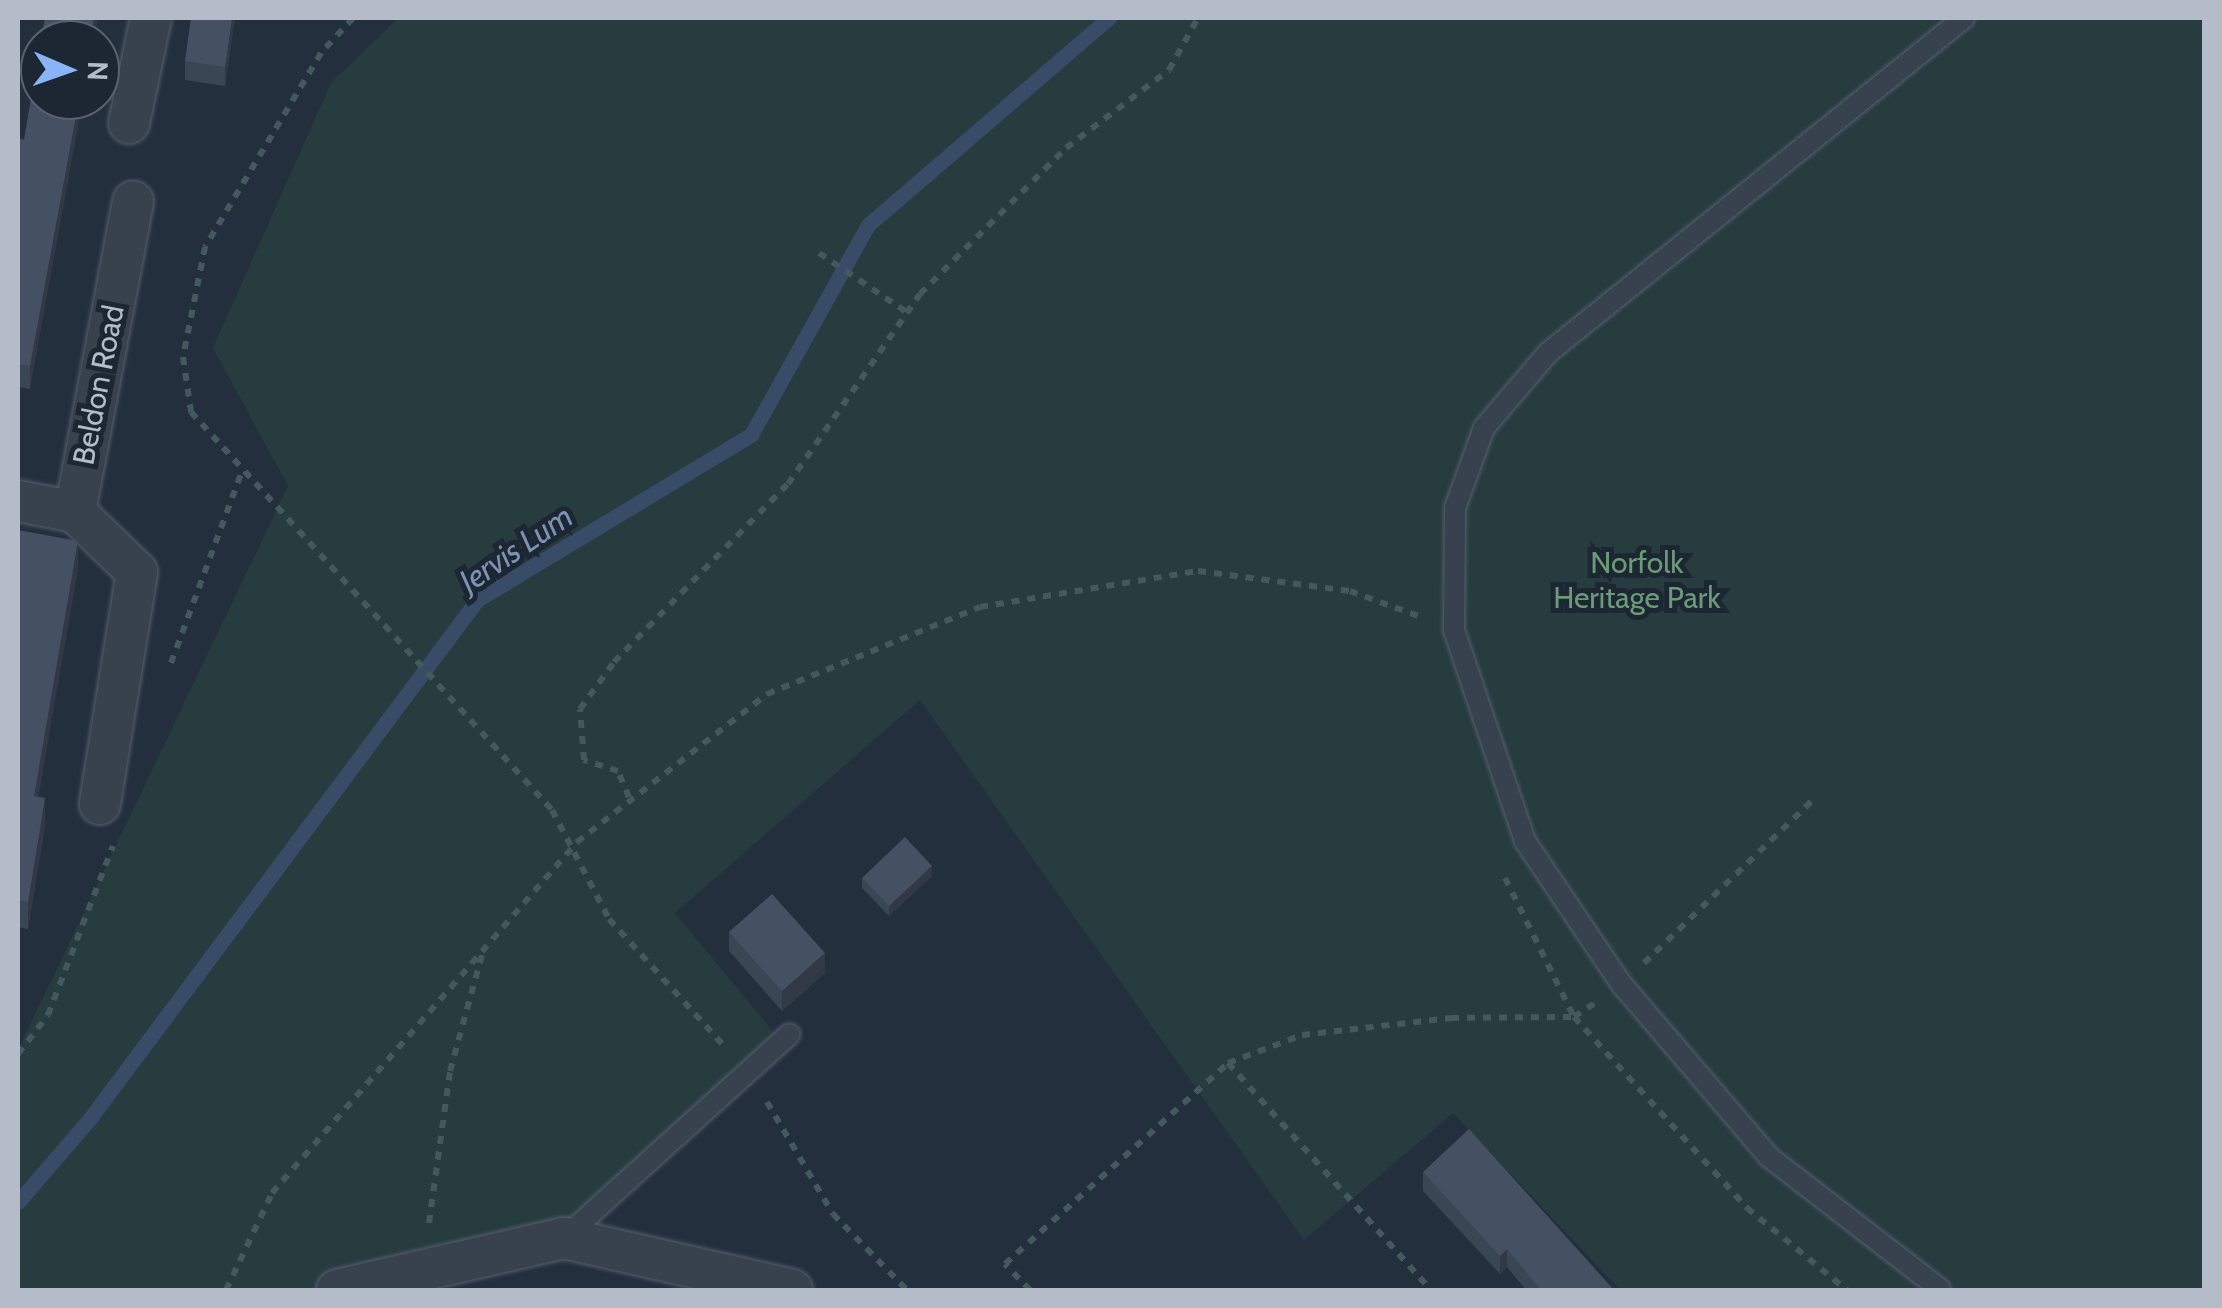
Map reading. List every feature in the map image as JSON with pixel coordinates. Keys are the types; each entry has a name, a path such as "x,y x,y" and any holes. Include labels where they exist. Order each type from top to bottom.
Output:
{"street":[{"path":"130,123 151,18"},
{"name":"Beldon Road","path":"75,512 133,201"},
{"path":"18,501 75,512 136,572 100,804"},
{"path":"337,1290 428,1264 564,1238 792,1290"}],"lane":[{"path":"1940,1290 1769,1157 1622,985 1525,841 1454,630 1455,508 1484,428 1549,352 1964,18"},
{"path":"564,1238 790,1034"}],"path":[{"path":"353,18 321,52 205,247 183,357 191,412 289,527 358,586 552,810"},
{"path":"629,797 618,770 584,760 580,709 614,662 788,484 908,313 1066,148 1169,70 1198,18"},
{"path":"820,252 908,313"},
{"path":"226,1290 272,1193 484,948 629,797 768,694 980,607 1198,571 1350,590 1454,630"},
{"path":"1030,1290 1005,1264 1228,1062 1302,1035 1451,1018 1574,1017 1622,985 1816,797"},
{"path":"428,1264 450,1070 484,948"},
{"path":"1228,1062 1432,1290"}],"green space":[{"name":"Norfolk Heritage Park","path":"398,18 2204,18 2204,1290 1620,1290 1453,1113 1304,1240 920,700 675,913 775,1034 565,1223 416,1250 333,1290 18,1290 18,1050 288,486 213,348 331,83"}],"building":[{"path":"45,18 94,18 94,20"},
{"path":"191,18 232,18 225,67 185,61"},
{"path":"27,120 75,120 30,366 18,364 18,138 24,140"},
{"path":"18,530 78,541 34,796 45,798 28,902 18,900"},
{"path":"905,837 932,866 889,906 862,878"},
{"path":"772,894 825,953 782,991 729,932"},
{"path":"1469,1129 1614,1290 1541,1290 1507,1249 1500,1256 1423,1172"}],"waterway":[{"name":"Jervis Lum","path":"18,1202 91,1117 477,600 751,435 868,225 1109,18"}]}
